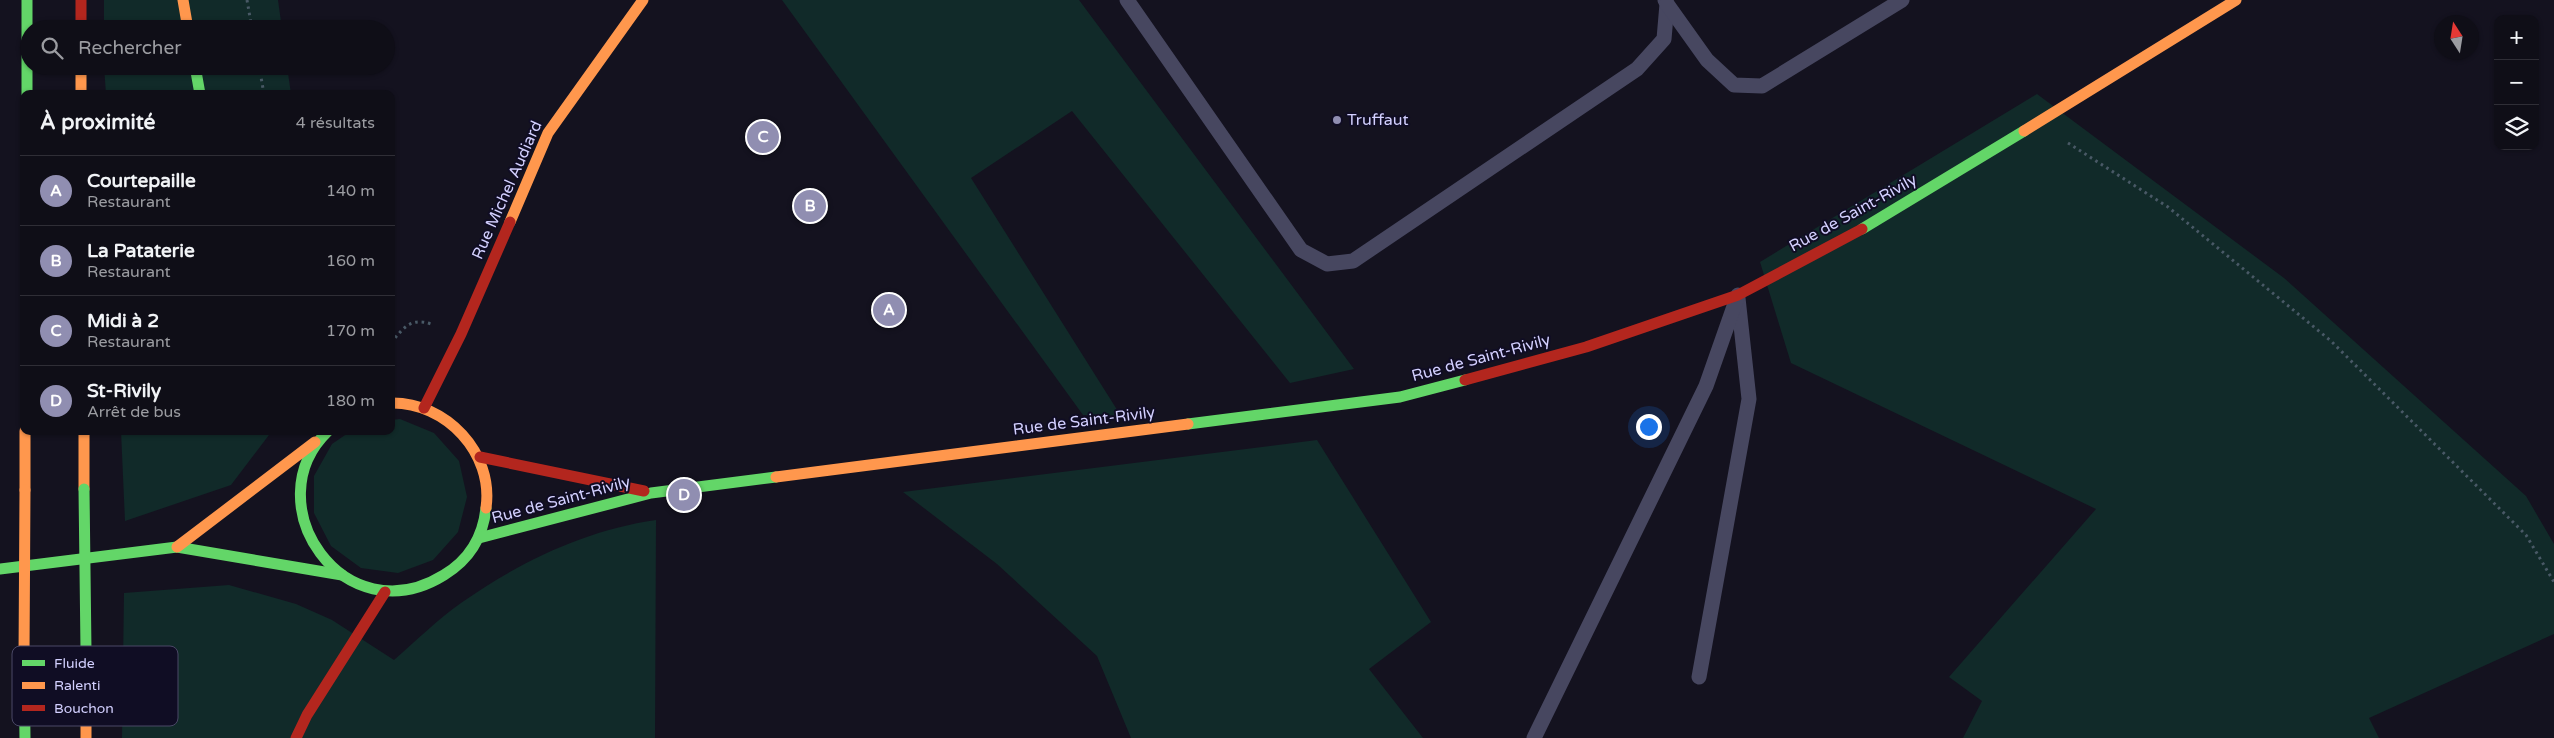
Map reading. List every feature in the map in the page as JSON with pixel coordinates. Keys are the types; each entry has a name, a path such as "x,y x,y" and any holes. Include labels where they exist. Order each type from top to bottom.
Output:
{"main road":[{"path":"27,0 27,20"},
{"path":"81,0 81,20"},
{"path":"183,0 186,20"},
{"name":"Rue Michel Audiard","path":"424,408 461,334 548,133 643,0"},
{"name":"Rue de Saint-Rivily","path":"479,538 651,492 1400,397 1586,347 1738,295 1883,218 2236,0"},
{"path":"27,75 27,90"},
{"path":"81,75 81,90"},
{"path":"197,75 199,90"},
{"path":"324,435 306,464 300,495 304,526 319,554 342,576 357,584 385,592 404,591 434,582 460,564 479,538 488,512 488,484 480,457 466,436 447,419 424,408 399,402 395,403"},
{"path":"24,646 25,435"},
{"path":"84,435 86,646"},
{"path":"177,548 324,435"},
{"name":"Rue de Saint-Rivily","path":"480,457 651,492"},
{"path":"0,569 177,548 342,576"},
{"path":"296,738 307,715 385,592"}],"lane":[{"path":"1127,0 1302,250 1327,264 1353,261 1636,69 1664,39 1666,2"},
{"path":"1666,2 1707,60 1734,85 1762,86 1902,0"},
{"path":"1699,677 1749,399 1738,295"},
{"path":"1534,738 1706,386 1738,295"}],"path":[{"path":"247,0 250,20"},
{"path":"261,75 263,90"},
{"path":"2033,126 2055,135 2168,206 2331,341 2526,534 2554,582"},
{"path":"395,337 405,324 421,320 461,334"}],"green space":[{"path":"104,0 278,0 281,20 104,20"},
{"path":"782,0 1079,0 1354,369 1290,383 1072,111 971,178 1121,416 1083,415"},
{"path":"105,75 288,75 290,90 106,90"},
{"path":"2037,94 2284,278 2526,496 2554,544 2554,634 2369,718 2379,738 1963,738 1982,701 1949,677 2096,509 1791,363 1760,262"},
{"path":"400,419 434,433 459,461 467,497 458,532 433,560 398,573 361,568 331,546 314,513 314,476 332,444 345,435 395,435 395,420"},
{"path":"121,435 269,435 231,485 125,521"},
{"path":"1317,440 1431,622 1369,669 1423,738 1131,738 1097,656 997,564 903,492"},
{"path":"656,520 655,738 122,738 122,726 178,726 178,646 123,646 124,593 229,585 296,604 332,620 394,660 452,609 506,574 530,561 579,540 604,531"}],"traffic: fast":[{"path":"27,0 27,20"},
{"path":"27,75 27,90"},
{"path":"197,75 199,90"},
{"path":"1862,229 2024,131"},
{"path":"1188,424 1400,397 1465,380"},
{"path":"325,435 307,460 300,493 305,525 320,553 344,576 373,589 407,590 444,575 461,562 473,547 482,529 486,508"},
{"path":"479,538 651,493 776,477"},
{"path":"84,489 86,646"},
{"path":"0,569 177,547 342,575"},
{"path":"25,726 25,738"}],"traffic: slow":[{"path":"183,0 186,20"},
{"path":"510,222 548,133 643,0"},
{"path":"2024,131 2236,0"},
{"path":"81,75 81,90"},
{"path":"395,403 411,405 430,411 447,421 462,434 474,450 482,468 486,488 486,508"},
{"path":"776,477 1188,424"},
{"path":"25,435 25,490"},
{"path":"84,435 84,489"},
{"path":"177,547 315,442"},
{"path":"24,646 25,490"},
{"path":"86,726 86,738"}],"traffic: jam":[{"path":"81,0 81,20"},
{"path":"424,408 461,334 510,222"},
{"path":"1465,380 1586,347 1738,295 1862,229"},
{"path":"480,457 644,491"},
{"path":"296,738 307,715 385,592"}],"place":[{"name":"Truffaut","path":"1337,120"},
{"name":"Midi à 2","path":"763,137"},
{"name":"La Pataterie","path":"810,206"},
{"name":"Courtepaille","path":"889,310"},
{"name":"St-Rivily","path":"684,495"}]}
